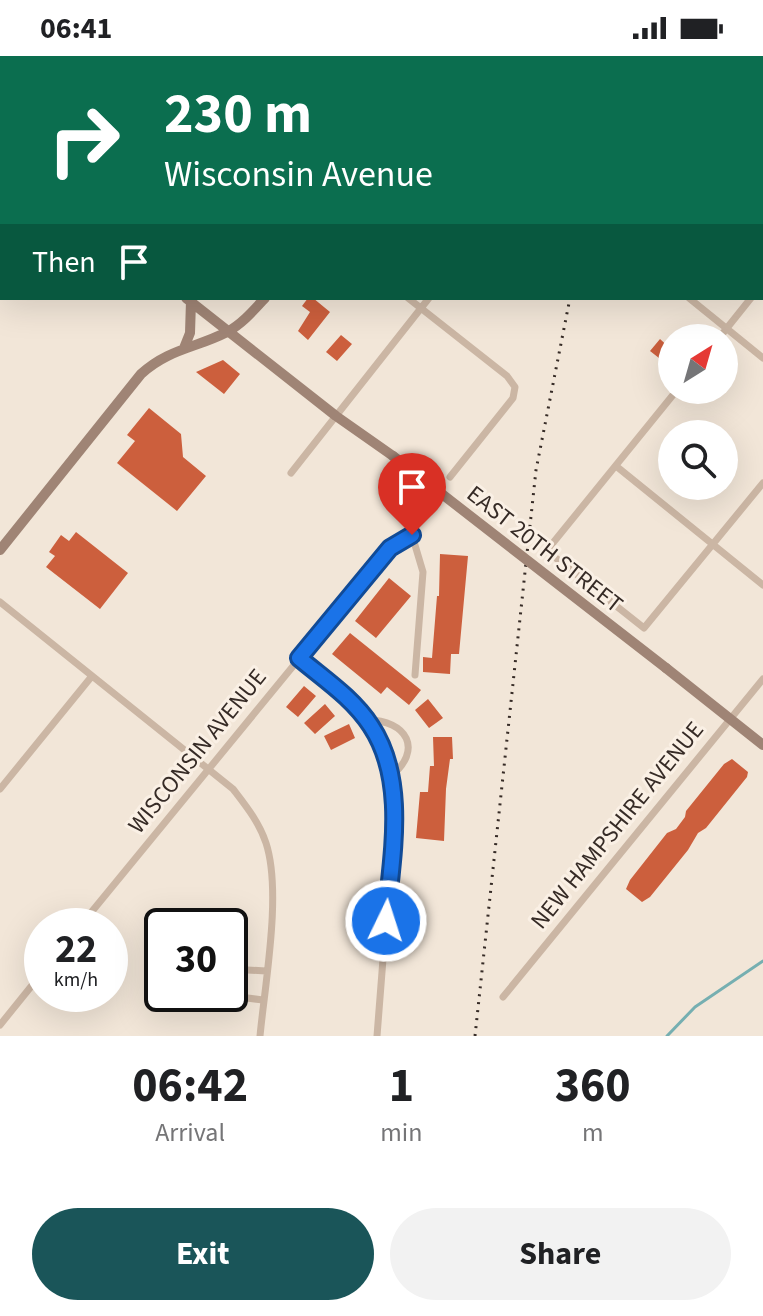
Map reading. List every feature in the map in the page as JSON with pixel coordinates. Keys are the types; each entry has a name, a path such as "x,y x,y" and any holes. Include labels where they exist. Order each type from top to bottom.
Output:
{"main road":[{"path":"184,348 190,333 188,300"},
{"name":"EAST 20TH STREET","path":"188,300 763,745"},
{"path":"0,550 141,374 165,355 228,331 251,314 263,300"}],"street":[{"path":"410,300 507,376 515,387 513,398 450,477"},
{"path":"291,473 427,300"},
{"path":"691,300 721,324"},
{"path":"731,324 749,300"},
{"path":"738,338 763,358"},
{"path":"666,404 548,549 562,564 644,628 763,483"},
{"path":"616,466 763,585"},
{"name":"WISCONSIN AVENUE","path":"95,908 390,548 412,535 423,572 415,675"},
{"path":"0,602 233,789 247,806 266,842 273,896 260,1036"},
{"path":"299,658 353,703 367,720 383,747 390,777 393,834 377,1036"},
{"path":"0,789 92,676"},
{"name":"NEW HAMPSHIRE AVENUE","path":"503,997 763,679"},
{"path":"367,720 391,723 405,735 409,752 406,761 390,777"},
{"path":"248,970 266,971"},
{"path":"0,1025 24,995"},
{"path":"248,998 263,1000"}],"building":[{"path":"306,300 315,300 330,312 308,340 298,331 310,312 302,306"},
{"path":"341,335 352,344 337,361 326,352"},
{"path":"658,341 658,357 650,351"},
{"path":"223,360 240,374 224,394 196,372"},
{"path":"149,408 181,434 183,457 206,476 177,511 117,463 135,441 127,435"},
{"path":"76,532 128,573 100,609 46,567 55,556 49,552 61,535 69,541"},
{"path":"440,554 468,556 459,654 451,654 450,674 423,672 423,657 432,658"},
{"path":"389,578 411,596 376,638 355,621"},
{"path":"350,633 421,690 409,705 387,687 381,694 332,654"},
{"path":"304,686 316,696 298,717 286,707"},
{"path":"428,699 443,718 429,728 415,710"},
{"path":"325,704 335,716 315,734 304,723"},
{"path":"349,724 355,738 331,750 324,736"},
{"path":"433,737 452,737 453,759 450,759 446,789 444,841 416,838 420,792 428,792 430,766 434,766"},
{"path":"732,759 748,772 747,777 706,828 698,833 650,897 642,902 626,889 630,880 667,833 676,829 686,811 724,764"}],"waterway":[{"path":"667,1036 695,1007 763,961"}],"railway":[{"path":"475,1036 536,470 570,300"}],"route":[{"path":"386,921 393,799 383,747 372,726 353,703 299,658 390,548 412,535"}]}
